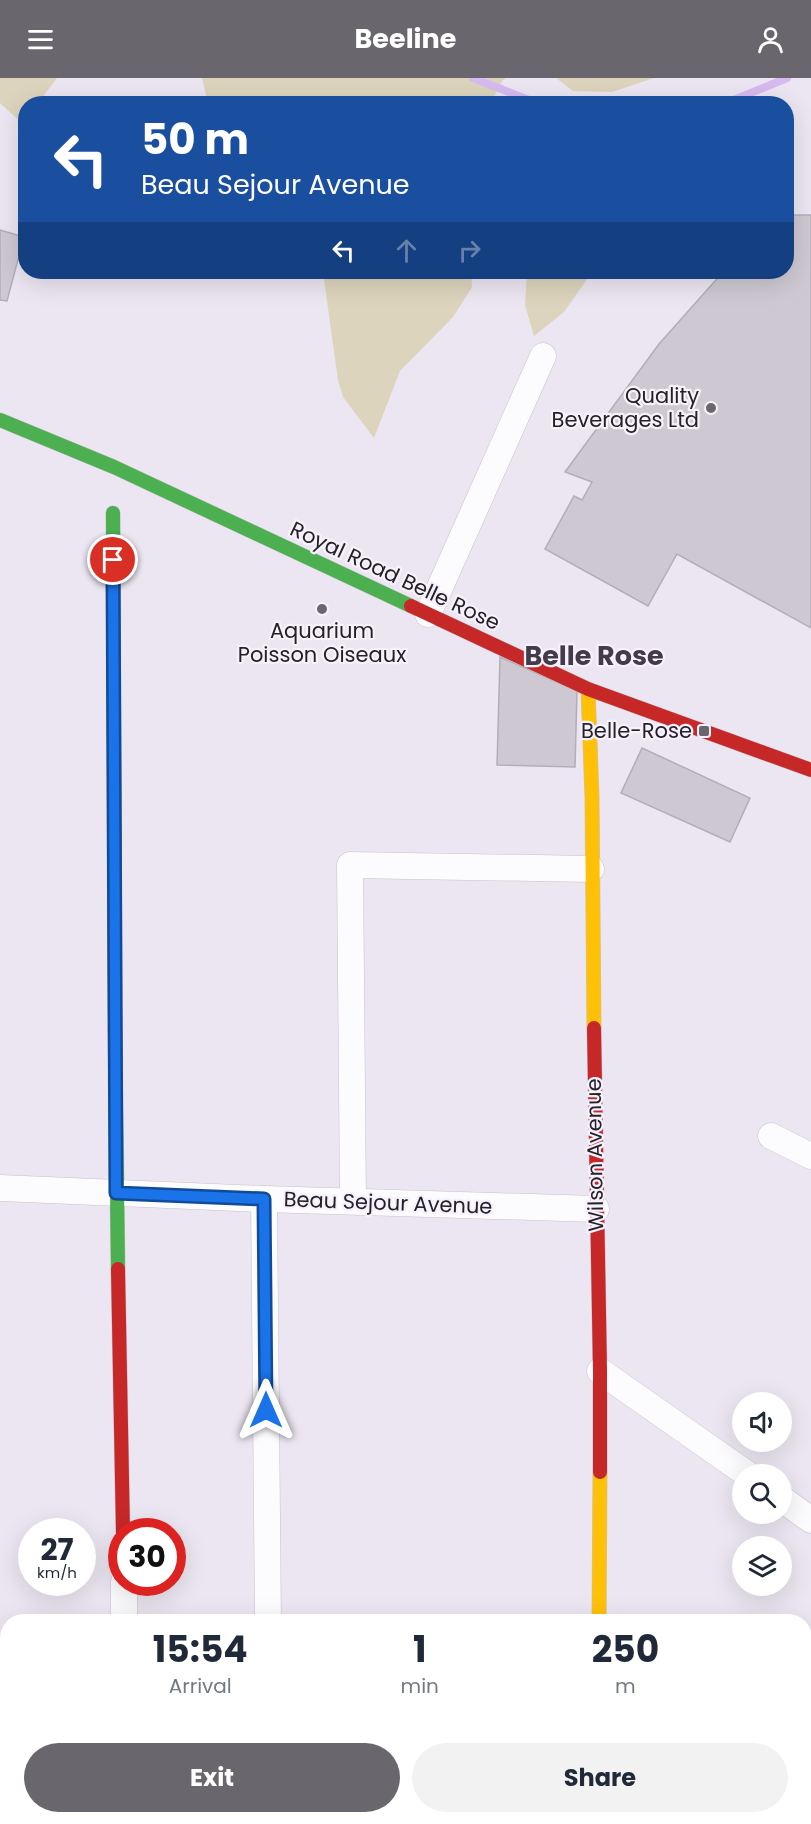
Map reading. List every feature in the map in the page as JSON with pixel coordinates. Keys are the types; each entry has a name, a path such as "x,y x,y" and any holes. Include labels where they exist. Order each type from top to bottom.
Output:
{"street":[{"path":"428,614 543,356"},
{"name":"Royal Road Belle Rose","path":"0,420 114,467 588,689 811,770"},
{"path":"113,513 116,1193 123,1518"},
{"name":"Wilson Avenue","path":"588,689 592,796 591,869 600,1371 599,1614"},
{"path":"352,1201 350,865 591,869"},
{"path":"771,1136 811,1156"},
{"name":"Beau Sejour Avenue","path":"0,1188 596,1209"},
{"path":"264,1199 268,1614"},
{"path":"600,1371 733,1464"},
{"path":"792,1506 811,1520"},
{"path":"124,1596 124,1614"}],"shaded area":[{"path":"0,78 57,78 43,96 18,96 18,119 0,103"},
{"path":"202,78 506,78 494,96 206,96"},
{"path":"556,78 654,78 612,92 573,91"},
{"path":"324,279 471,279 472,287 453,317 400,371 374,438 343,397 338,380"},
{"path":"527,279 587,279 564,312 534,336 525,305"}],"building":[{"name":"Quality Beverages Ltd","path":"794,215 811,215 811,628 677,554 648,606 545,549 574,496 582,500 592,482 565,472 659,344 717,279 794,279"},
{"path":"0,230 18,235 18,260 7,301 0,300"},
{"path":"500,657 577,691 575,767 497,765"},
{"path":"642,748 750,798 730,842 621,793"}],"waterway":[{"path":"473,78 519,96"},
{"path":"743,96 787,78"}],"traffic: fast":[{"path":"0,420 114,467 411,606"},
{"path":"113,513 114,756"},
{"path":"115,1029 118,1269"}],"traffic: slow":[{"path":"588,689 592,797 594,1028"},
{"path":"599,1614 600,1472"}],"traffic: jam":[{"path":"411,606 588,689 811,770"},
{"path":"114,756 115,1029"},
{"path":"594,1028 600,1472"},
{"path":"118,1269 123,1518"}],"place":[{"name":"Quality Beverages Ltd","path":"711,408"},
{"name":"Aquarium Poisson Oiseaux","path":"322,609"},
{"name":"Belle-Rose","path":"704,731"}],"district":[{"name":"Belle Rose","path":"594,656"}],"route":[{"path":"113,560 116,1193 264,1199 266,1410"}]}
